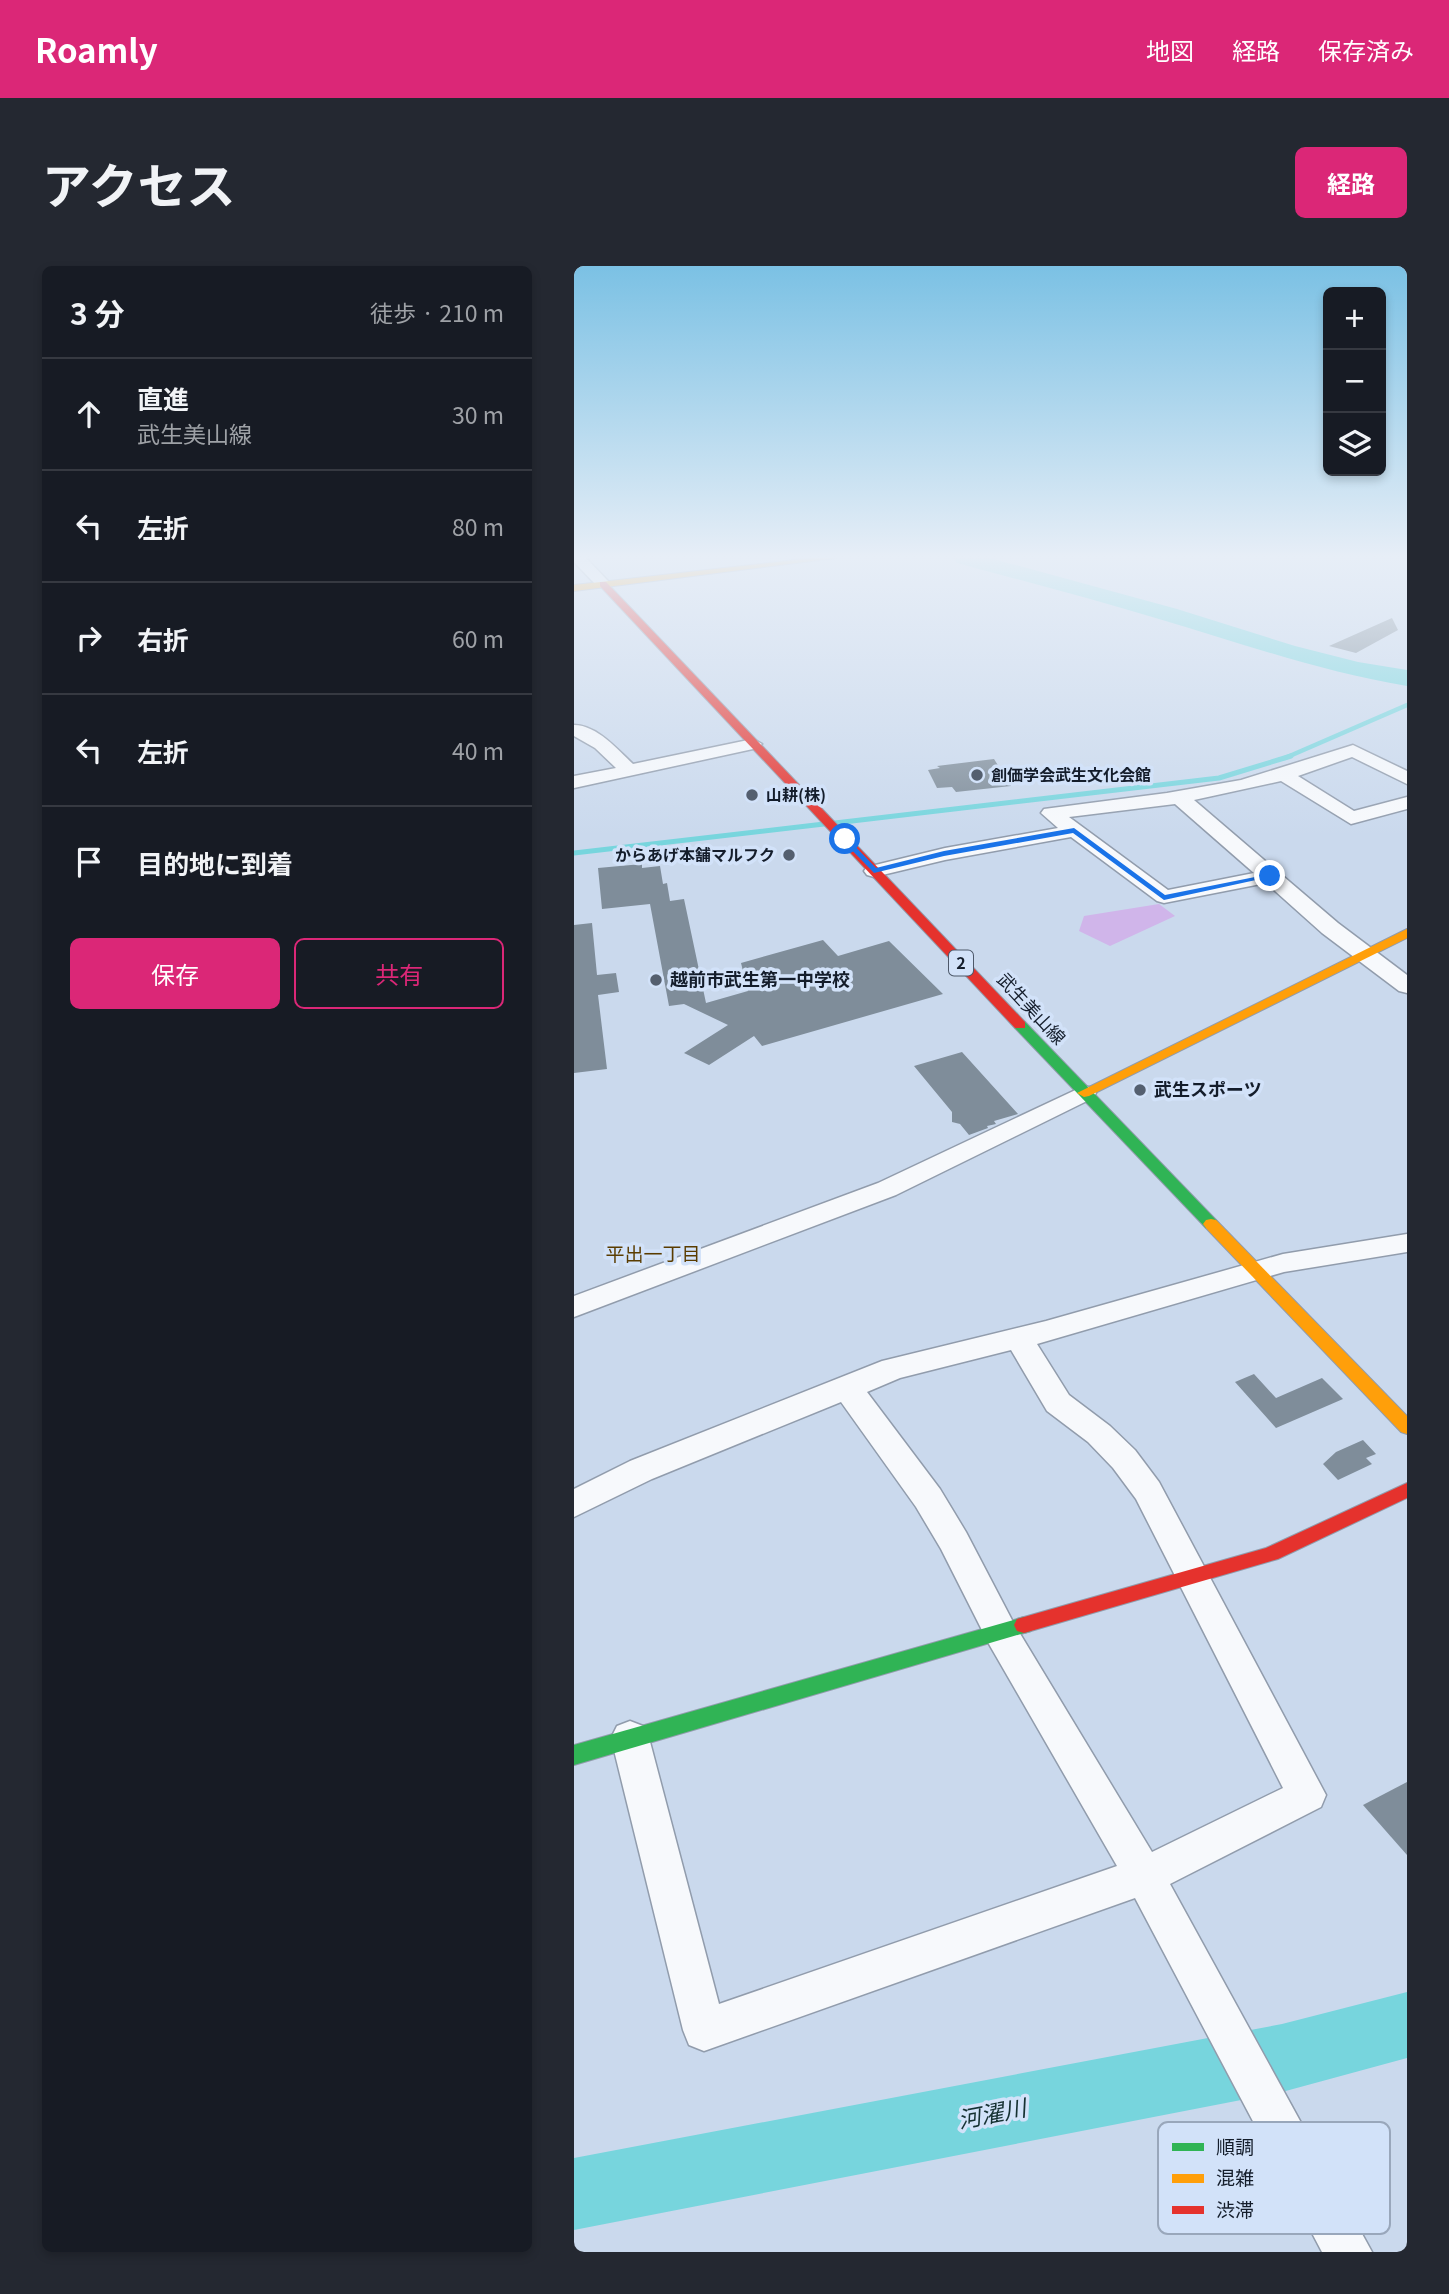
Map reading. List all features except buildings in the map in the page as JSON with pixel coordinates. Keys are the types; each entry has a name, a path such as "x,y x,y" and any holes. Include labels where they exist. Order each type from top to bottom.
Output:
{"main road":[{"name":"武生美山線","path":"665,651 1083,1093 1407,1427"},
{"path":"1083,1093 1407,933"},
{"path":"574,1755 1271,1554 1407,1490"}],"street":[{"path":"577,730 601,744 629,770"},
{"path":"574,782 752,744"},
{"path":"1270,876 1164,897 1051,813 1180,798 1250,786 1285,776 1353,750 1407,778"},
{"path":"1285,776 1351,818 1407,803"},
{"path":"1180,798 1270,876 1407,986"},
{"path":"874,871 944,854 1074,831"},
{"path":"574,1307 887,1189 1083,1093"},
{"path":"574,1504 641,1470 892,1369 1046,1331 1255,1270 1407,1242"},
{"path":"630,1738 704,2030 1144,1876 1307,1796 1148,1491 1132,1469 1099,1434 1058,1404 1018,1337"},
{"path":"847,1387 928,1498 1002,1633 1144,1876 1277,2122"},
{"path":"1338,2234 1348,2252"}],"shaded area":[{"path":"1159,904 1175,916 1110,946 1079,931 1084,916"}],"waterway":[{"path":"1285,651 1356,670 1407,678"},
{"path":"1286,757 1407,705"},
{"path":"1286,757 1291,756"},
{"path":"835,823 1219,778 1286,757"},
{"path":"574,853 824,824"},
{"name":"河濯川","path":"574,2194 1282,2058 1407,2025"}],"traffic: fast":[{"path":"1020,1025 1211,1224"},
{"path":"574,1755 1024,1625"}],"traffic: slow":[{"path":"1084,1093 1407,933"},
{"path":"1211,1224 1407,1427"}],"traffic: jam":[{"path":"666,651 1020,1025"},
{"path":"1024,1625 1271,1554 1407,1490"}],"place":[{"name":"創価学会武生文化会館","path":"977,775"},
{"name":"山耕(株)","path":"752,795"},
{"name":"からあげ本舗マルフク","path":"789,855"},
{"name":"越前市武生第一中学校","path":"656,980"},
{"name":"武生スポーツ","path":"1140,1090"}],"district":[{"name":"平出一丁目","path":"653,1254"}],"route":[{"path":"845,839 874,871 944,854 1074,831 1164,897 1270,876"}]}
